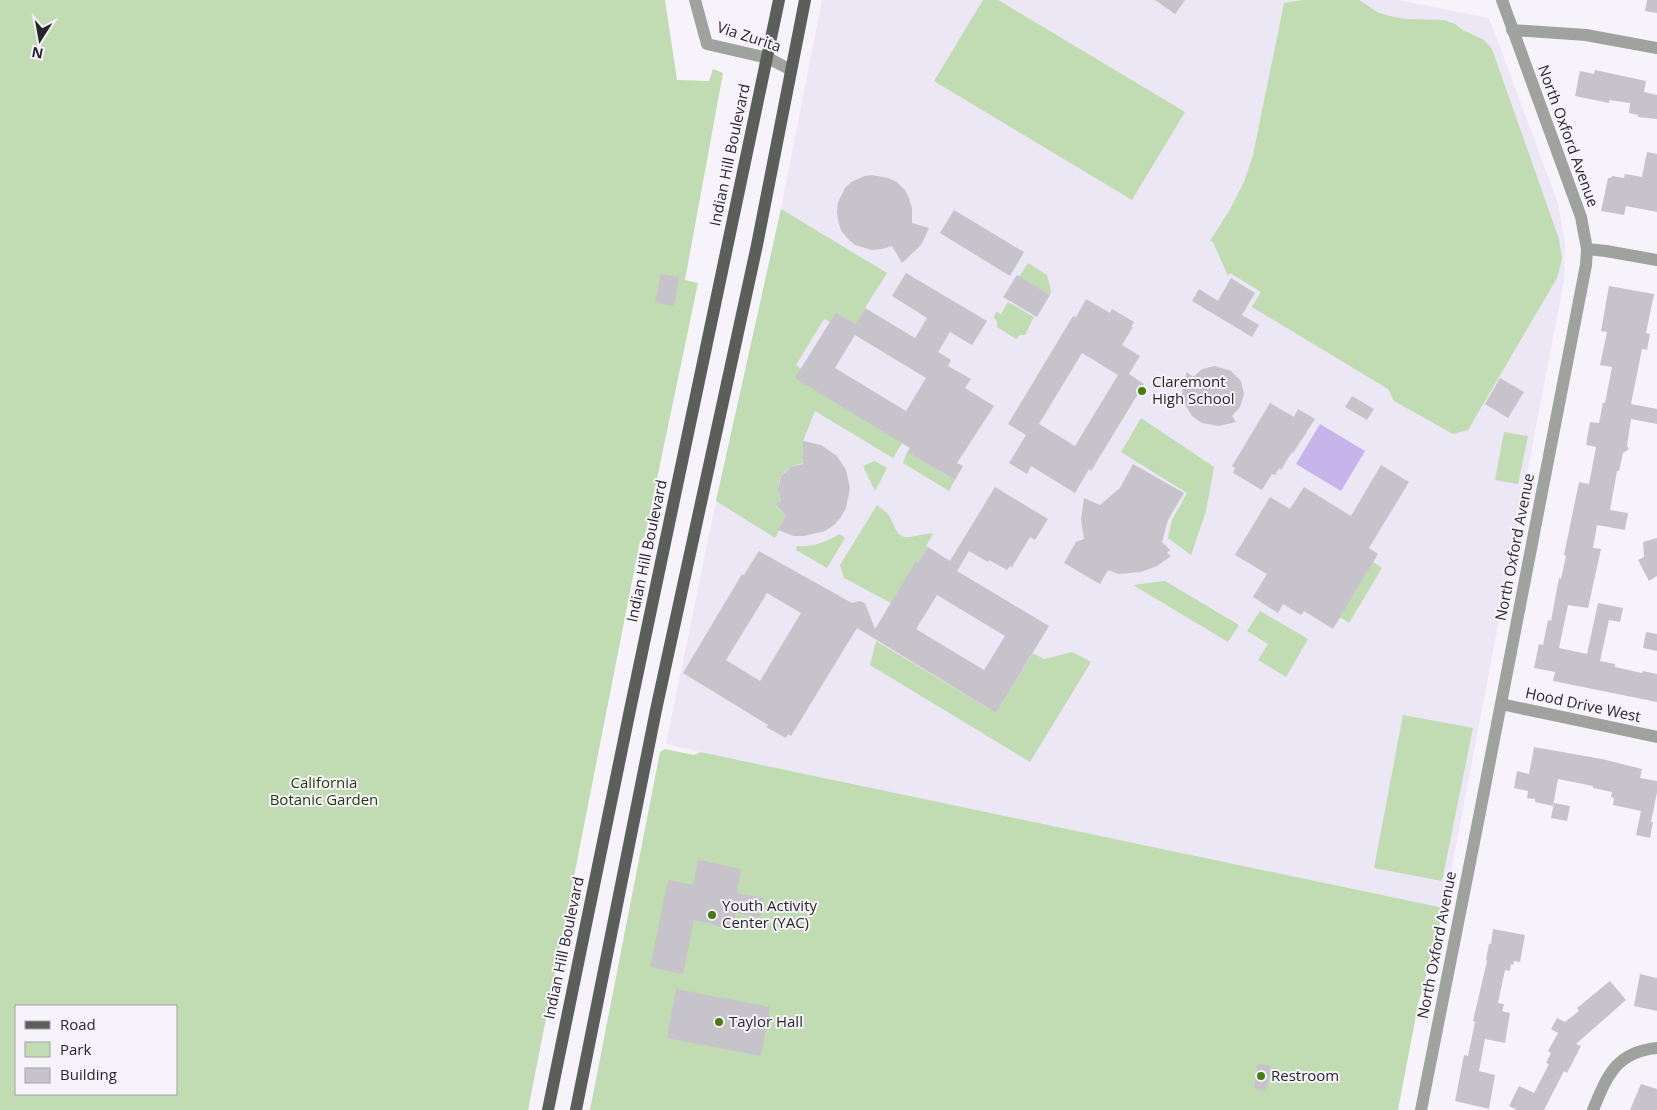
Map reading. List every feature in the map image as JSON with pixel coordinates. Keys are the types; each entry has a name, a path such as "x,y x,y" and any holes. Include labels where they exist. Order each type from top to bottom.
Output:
{"main road":[{"name":"Indian Hill Boulevard","path":"548,1110 779,0"},
{"path":"576,1110 656,710 757,245 805,0"}],"street":[{"name":"Via Zurita","path":"696,0 707,44 768,58 792,70"},
{"name":"North Oxford Avenue","path":"1421,1110 1586,265 1587,249 1580,217 1502,0"},
{"path":"1512,30 1586,35 1657,48"},
{"path":"1587,249 1657,260"},
{"name":"Hood Drive West","path":"1501,704 1657,737"},
{"path":"1594,1110 1611,1070 1631,1054 1657,1048"}],"shaded area":[{"name":"Claremont High School","path":"822,0 1398,0 1489,18 1558,203 1565,243 1564,280 1444,908 666,744 716,501 781,209"},
{"path":"1320,424 1365,451 1341,491 1296,464"}],"green space":[{"name":"California Botanic Garden","path":"0,0 665,0 677,80 709,81 713,69 723,73 685,280 698,283 645,536 640,541 528,1110 0,1110"},
{"path":"983,0 998,0 1185,112 1132,200 934,81"},
{"path":"1302,0 1359,0 1379,13 1390,16 1405,19 1444,20 1484,40 1492,49 1559,239 1562,259 1557,278 1468,430 1453,434 1394,401 1388,389 1252,307 1261,292 1230,273 1228,276 1213,242 1210,241 1244,182 1253,155 1284,3"},
{"path":"781,209 887,273 855,324 836,312 830,322 824,319 796,365 902,443 893,458 815,411 803,441 803,463 789,468 781,476 779,493 781,501 775,505 786,516 775,538 716,501"},
{"path":"1028,263 1047,275 1051,291 1050,295 1019,277"},
{"path":"1008,302 1034,317 1025,335 1020,335 1016,339 997,327 994,317 996,312 1001,314"},
{"path":"1141,418 1214,467 1206,511 1191,555 1168,538 1172,520 1187,493 1121,452"},
{"path":"1504,432 1528,436 1518,484 1495,480"},
{"path":"907,452 955,480 949,491 903,463"},
{"path":"875,461 887,468 875,491 863,466"},
{"path":"877,505 887,513 901,536 933,534 926,546 928,547 918,563 916,562 891,603 844,578 840,565"},
{"path":"840,534 845,538 827,568 796,550 797,546 809,546 820,543"},
{"path":"1373,562 1382,568 1349,623 1340,617"},
{"path":"1165,581 1239,625 1228,642 1133,585"},
{"path":"1260,611 1308,639 1286,677 1258,660 1268,644 1247,631"},
{"path":"876,641 996,713 1033,653 1044,659 1072,652 1091,662 1030,762 870,665"},
{"path":"1403,715 1473,728 1442,881 1374,868"},
{"path":"665,749 694,755 700,752 1444,908 1418,1005 1398,1110 590,1110 660,752"}],"building":[{"path":"1155,0 1185,0 1175,14"},
{"path":"1647,0 1657,0 1657,13 1645,11"},
{"path":"1595,70 1646,81 1644,92 1657,95 1657,119 1638,117 1638,115 1629,113 1630,103 1609,100 1609,103 1575,96 1580,71 1594,74"},
{"path":"1647,152 1657,154 1657,212 1626,206 1624,215 1601,211 1608,178 1612,176 1624,178 1625,174 1642,177"},
{"path":"872,175 897,182 905,190 909,198 912,208 912,223 929,228 921,245 902,263 892,246 872,250 855,245 841,230 837,212 838,202 845,188 851,182"},
{"path":"954,210 1024,252 1010,276 940,233"},
{"path":"906,273 987,321 972,345 950,332 938,352 951,360 948,366 971,379 965,388 994,406 957,463 963,466 955,480 907,452 910,448 795,378 836,312 855,324 865,308 915,338 927,318 892,296","holes":["855,335 926,378 906,411 835,368"]},
{"path":"661,274 679,277 674,306 655,303"},
{"path":"1017,275 1050,295 1037,317 1003,297"},
{"path":"1231,278 1255,293 1242,315 1259,325 1252,337 1192,301 1199,289 1218,301"},
{"path":"1609,286 1654,294 1646,333 1650,334 1647,350 1642,349 1631,404 1657,409 1657,424 1631,419 1627,446 1629,449 1623,453 1619,471 1617,471 1610,510 1628,513 1625,530 1597,525 1593,548 1601,549 1588,608 1568,605 1559,648 1587,654 1598,603 1623,608 1620,622 1609,620 1600,661 1615,664 1615,667 1657,674 1657,702 1553,681 1555,672 1534,668 1539,644 1543,645 1548,620 1551,621 1559,578 1561,579 1566,556 1564,555 1579,482 1589,484 1596,447 1586,445 1590,422 1599,423 1603,403 1605,403 1612,367 1600,365 1607,332 1601,331"},
{"path":"1086,299 1110,313 1112,309 1134,322 1122,345 1140,356 1129,374 1144,384 1091,471 1089,469 1075,493 1031,466 1027,474 1009,463 1026,435 1008,424 1073,316 1076,317","holes":["1082,353 1118,375 1075,446 1039,424"]},
{"path":"1215,366 1231,371 1241,381 1244,394 1240,407 1232,416 1236,422 1219,426 1202,423 1192,416 1182,395 1183,383 1187,372 1193,377 1202,369"},
{"path":"1500,378 1524,392 1508,418 1485,404"},
{"path":"1352,396 1374,409 1367,420 1345,407"},
{"path":"1270,403 1294,417 1298,409 1315,419 1281,470 1279,468 1275,475 1272,474 1262,490 1233,473 1235,468 1232,466"},
{"path":"803,441 821,445 837,456 846,470 850,488 846,508 834,525 825,531 804,536 794,536 778,530 786,516 775,504 781,501 778,489 781,476 791,467 803,464"},
{"path":"1133,464 1184,493 1168,520 1162,542 1170,550 1167,553 1171,556 1157,566 1141,572 1118,574 1108,570 1100,584 1064,563 1076,542 1084,539 1081,520 1084,498 1100,505 1120,488"},
{"path":"1381,465 1409,482 1369,548 1378,554 1333,629 1304,611 1301,615 1283,604 1278,613 1253,597 1267,574 1235,555 1270,497 1290,509 1304,487 1351,516"},
{"path":"995,487 1048,519 1035,540 1030,537 1012,567 1010,566 1007,570 969,551 957,571 1049,626 996,713 857,628 791,736 788,734 786,738 683,673 742,574 744,575 759,551 852,603 859,601 865,603 875,629 916,561 918,563 928,547 950,561","holes":["767,593 801,613 760,681 726,660","937,595 1005,636 984,670 916,629"]},
{"path":"1657,538 1657,576 1649,581 1638,560 1644,557 1643,542"},
{"path":"1646,632 1657,634 1657,651 1643,648"},
{"path":"1534,747 1602,759 1642,769 1640,778 1657,781 1650,838 1636,835 1641,811 1613,805 1614,798 1611,797 1612,792 1558,779 1553,806 1535,802 1535,799 1527,798 1528,791 1514,788 1517,771 1529,774"},
{"path":"1554,803 1570,806 1567,821 1551,818"},
{"name":"Youth Activity Center (YAC)","path":"698,860 741,869 737,893 764,898 760,918 736,913 732,929 694,920 683,974 650,967 668,880 693,885"},
{"path":"1493,929 1525,935 1520,962 1514,961 1513,965 1511,964 1510,971 1505,970 1498,1003 1504,1004 1502,1011 1510,1013 1505,1043 1485,1039 1479,1071 1495,1075 1489,1109 1455,1101 1464,1055 1468,1056 1475,1022 1473,1021"},
{"path":"1640,974 1657,978 1657,1011 1634,1006"},
{"path":"1610,981 1626,1000 1576,1044 1581,1046 1567,1073 1564,1071 1544,1110 1517,1110 1509,1106 1519,1086 1534,1093 1549,1064 1546,1063 1551,1053 1548,1051 1558,1033 1551,1029 1557,1018 1565,1022 1579,1011 1577,1008"},
{"name":"Taylor Hall","path":"676,989 770,1007 761,1056 667,1038"},
{"name":"Restroom","path":"1258,1064 1271,1066 1266,1091 1254,1088"},
{"path":"1641,1084 1657,1089 1657,1110 1630,1110"}],"place":[{"name":"Claremont High School","path":"1142,391"},
{"name":"Youth Activity Center (YAC)","path":"712,915"},
{"name":"Taylor Hall","path":"719,1022"},
{"name":"Restroom","path":"1261,1076"}]}
